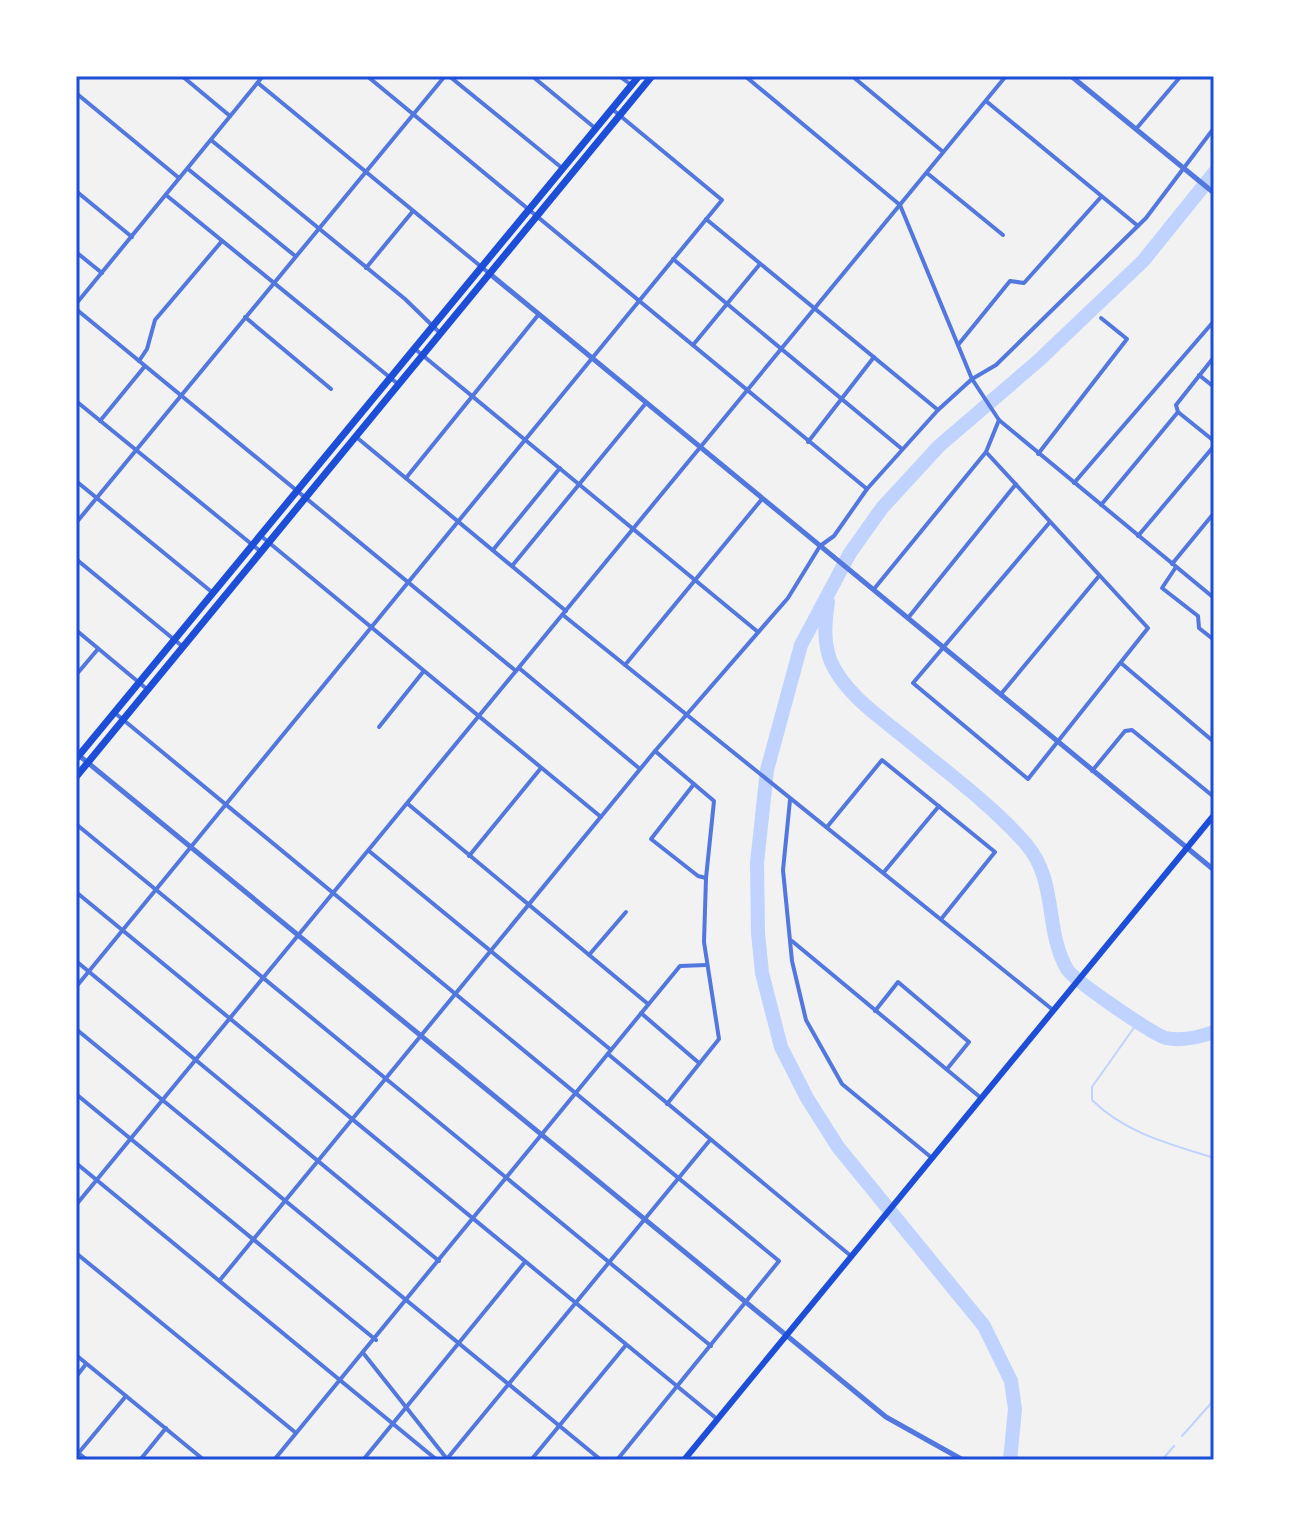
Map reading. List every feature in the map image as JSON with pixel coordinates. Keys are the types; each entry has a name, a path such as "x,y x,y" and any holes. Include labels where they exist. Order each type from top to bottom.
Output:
{"main road":[{"path":"77,756 639,76"},
{"path":"76,777 652,76"},
{"path":"684,1460 1214,815"}],"street":[{"path":"182,76 230,116"},
{"path":"367,76 867,489"},
{"path":"76,523 412,114 447,76 562,168"},
{"path":"532,76 595,128"},
{"path":"619,76 631,85"},
{"path":"745,76 900,205 973,381 998,418 1214,598"},
{"path":"852,76 943,152"},
{"path":"76,1205 1006,76"},
{"path":"1071,76 1214,193"},
{"path":"1136,129 1181,76"},
{"path":"640,769 305,498 76,307 261,78 366,172 1214,870"},
{"path":"76,93 180,179"},
{"path":"986,101 1138,226"},
{"path":"76,987 722,200 611,108"},
{"path":"220,1280 640,769 788,598 820,546 834,536 867,489 938,410 996,365 1138,226 1214,128"},
{"path":"211,140 440,333"},
{"path":"188,169 295,256"},
{"path":"927,173 1003,235"},
{"path":"76,191 132,237"},
{"path":"166,195 398,384"},
{"path":"958,345 1010,281 1024,283 1101,197"},
{"path":"366,268 413,211"},
{"path":"706,219 938,410"},
{"path":"139,361 147,349 155,320 222,241"},
{"path":"76,252 102,273"},
{"path":"673,259 902,449"},
{"path":"693,345 761,264"},
{"path":"406,478 539,314"},
{"path":"245,317 331,389"},
{"path":"1038,454 1127,339 1101,318"},
{"path":"1074,483 1214,321"},
{"path":"414,348 758,632"},
{"path":"808,442 874,357"},
{"path":"1138,536 1214,444 1178,412 1176,405 1214,357"},
{"path":"100,421 145,366"},
{"path":"1199,375 1214,387"},
{"path":"76,401 261,551"},
{"path":"512,566 646,403"},
{"path":"1101,505 1178,412"},
{"path":"873,590 986,452 998,418"},
{"path":"346,430 459,521 625,665 788,799 942,918 1053,1010"},
{"path":"986,452 1148,628 1028,779 913,683 1050,522"},
{"path":"493,550 560,468"},
{"path":"76,481 213,593"},
{"path":"908,618 1016,484"},
{"path":"625,665 762,499"},
{"path":"1214,513 1174,565 1162,588 1198,616 1199,628 1214,640"},
{"path":"261,535 601,817"},
{"path":"76,559 183,647"},
{"path":"1001,694 1099,576"},
{"path":"76,630 148,690"},
{"path":"76,675 98,648"},
{"path":"1121,663 1214,742"},
{"path":"379,727 423,672"},
{"path":"115,713 779,1261 617,1460"},
{"path":"1092,771 1125,731 1132,730 1214,797"},
{"path":"655,751 714,801 706,878 706,965 719,1039 667,1104"},
{"path":"77,756 886,1417 963,1460"},
{"path":"827,828 882,760 995,852 942,918"},
{"path":"469,856 541,768"},
{"path":"694,784 651,839 698,876 706,878"},
{"path":"788,799 783,870 792,961 806,1020 842,1084 932,1158"},
{"path":"408,804 648,1004"},
{"path":"884,872 939,806"},
{"path":"76,824 711,1346"},
{"path":"369,851 851,1256"},
{"path":"76,892 717,1419"},
{"path":"589,955 626,912"},
{"path":"792,941 981,1098"},
{"path":"76,961 439,1261"},
{"path":"274,1460 376,1340 680,966 706,965"},
{"path":"875,1011 898,982 969,1042 947,1069"},
{"path":"641,1013 699,1063"},
{"path":"76,1029 601,1460"},
{"path":"76,1094 376,1340"},
{"path":"364,1354 446,1460 710,1140"},
{"path":"76,1163 437,1460"},
{"path":"76,1253 296,1433"},
{"path":"363,1460 525,1262"},
{"path":"531,1460 626,1345"},
{"path":"76,1355 204,1460"},
{"path":"76,1377 86,1364"},
{"path":"87,1460 77,1453 126,1396"},
{"path":"140,1460 166,1428"}],"waterway":[{"path":"1010,1460 1015,1409 1011,1381 984,1326 838,1147 807,1098 781,1047 762,973 758,933 757,863 767,770 801,645 850,553 882,508 939,446 1038,361 1143,261 1214,173"},
{"path":"828,602 827,647 831,662 844,684 872,712 997,815 1036,858 1047,889 1055,938 1072,975 1146,1028 1166,1038 1190,1038 1214,1032"},
{"path":"1138,1022 1092,1087 1092,1100 1134,1129 1214,1158"},
{"path":"1212,1365 1214,1329"},
{"path":"1182,1436 1214,1400"},
{"path":"1162,1460 1174,1446"}]}
